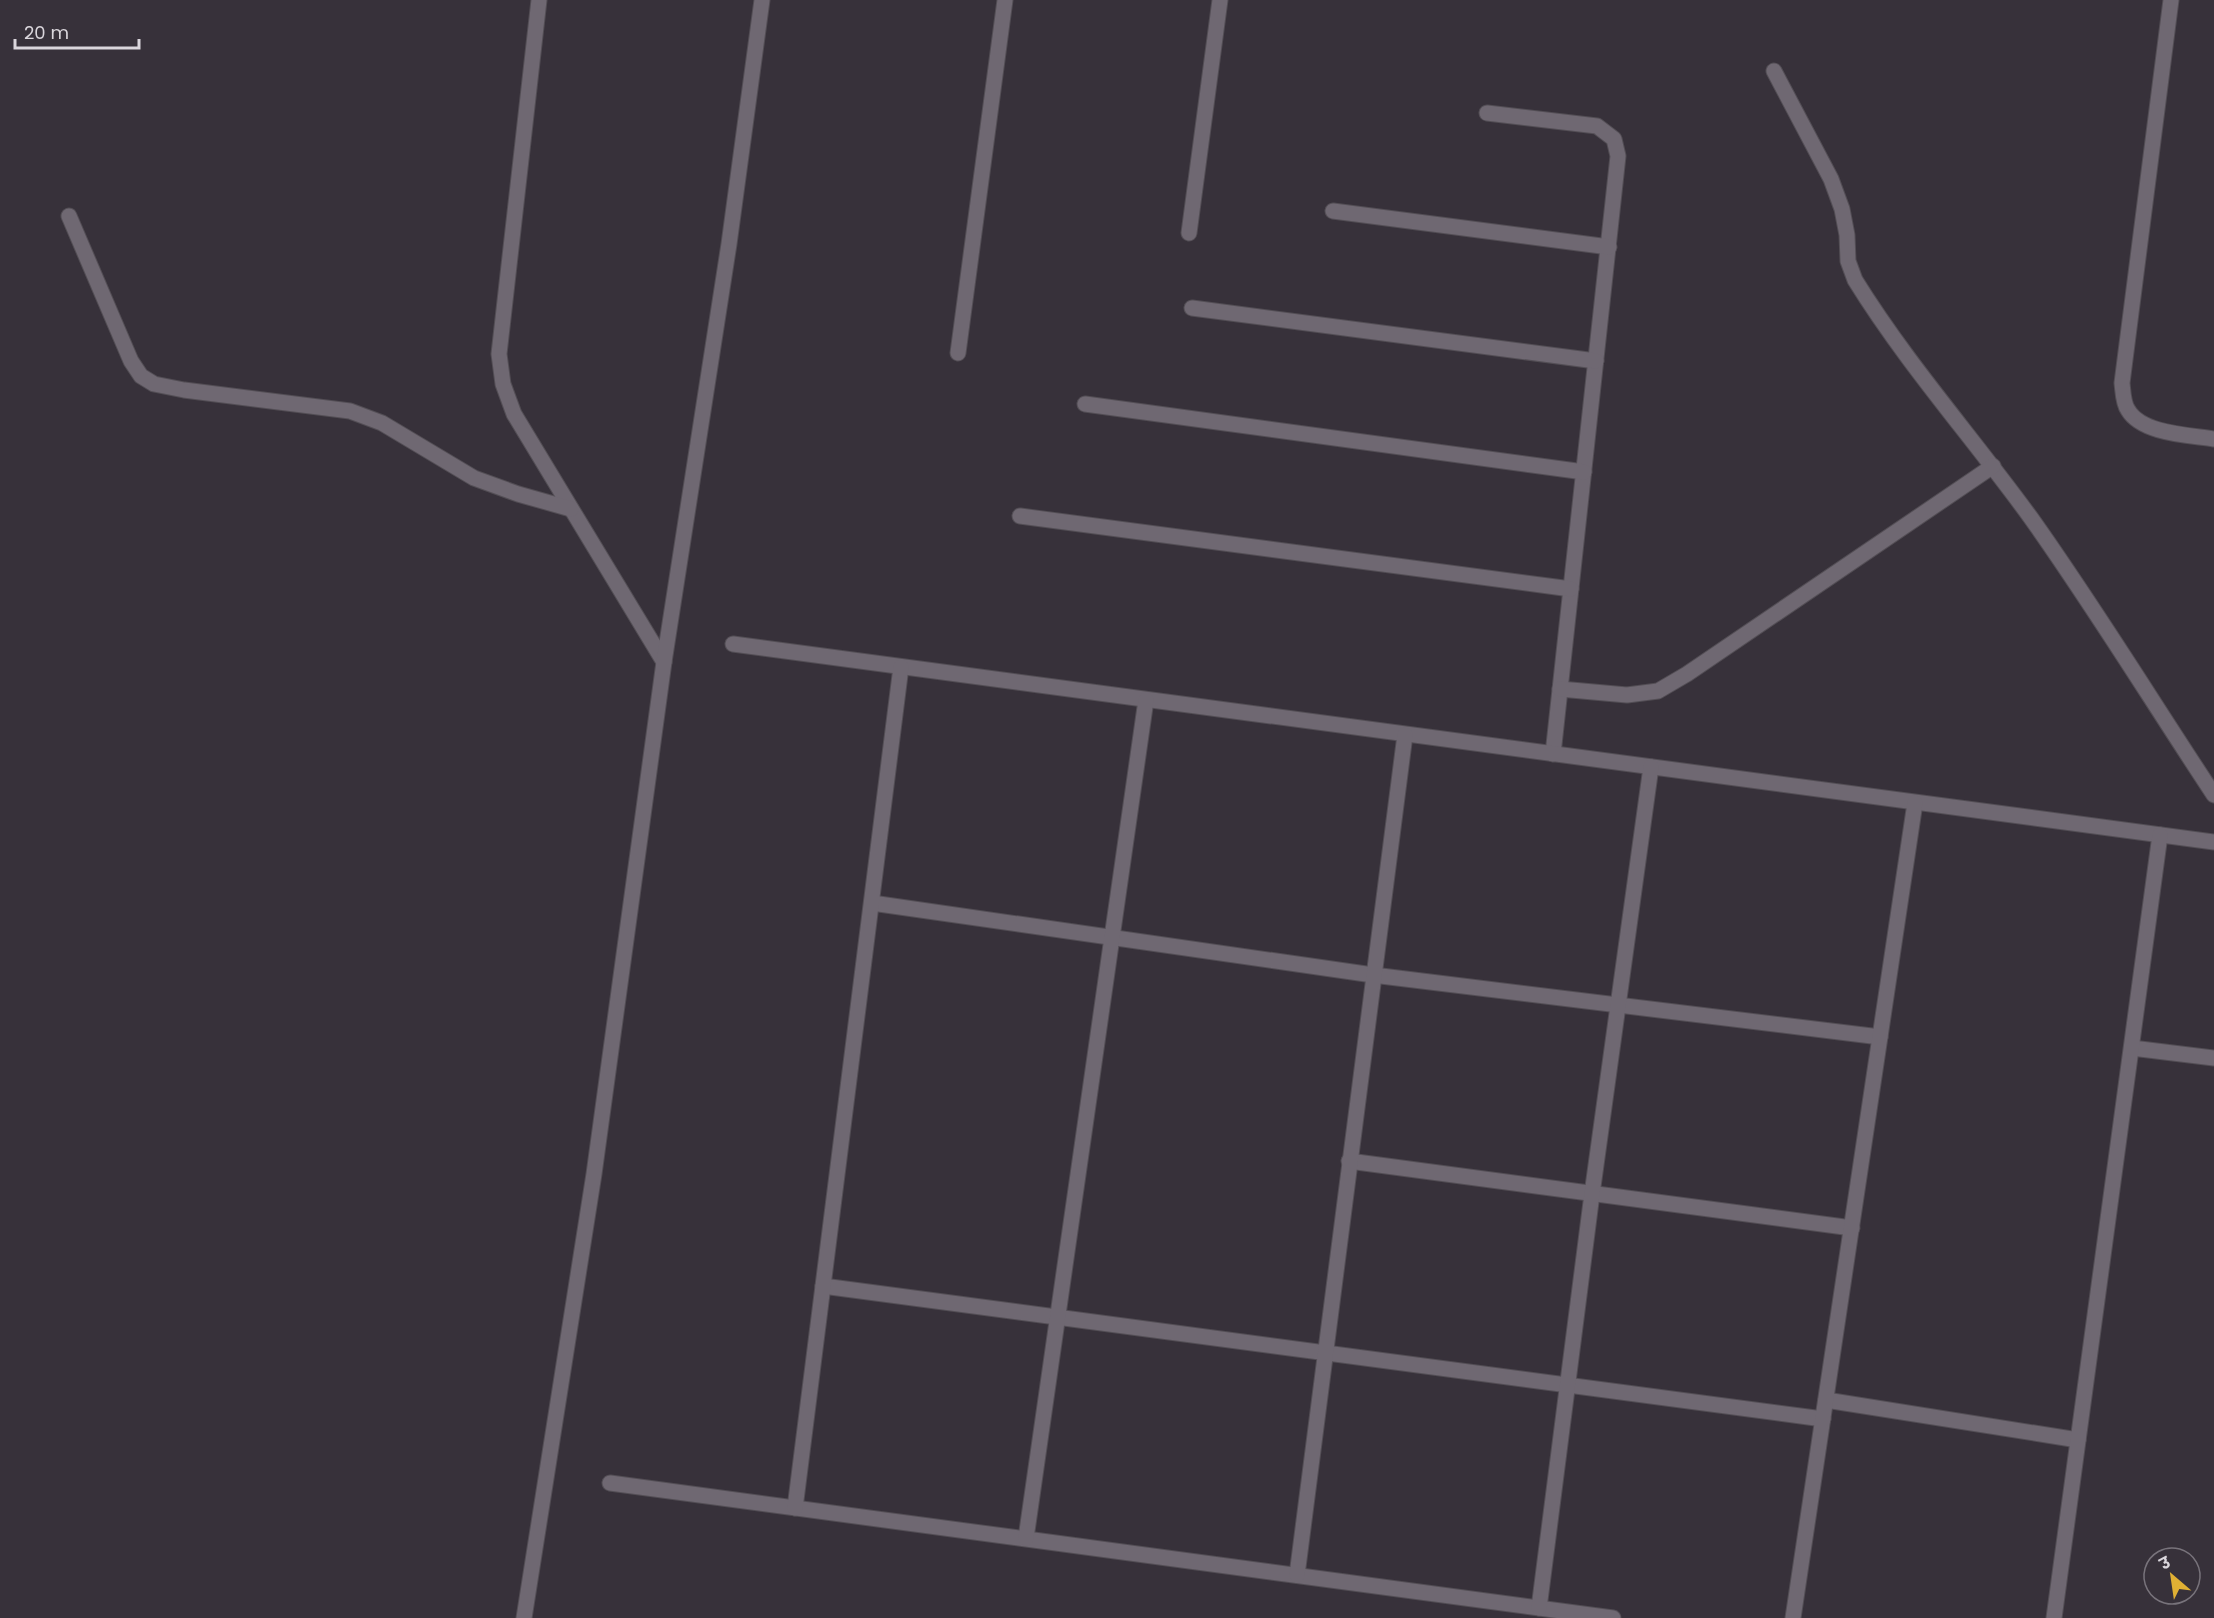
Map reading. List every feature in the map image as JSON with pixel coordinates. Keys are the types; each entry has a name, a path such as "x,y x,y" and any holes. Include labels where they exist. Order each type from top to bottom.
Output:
{"street":[{"path":"539,0 499,354 503,384 514,414 664,662"},
{"path":"524,1618 594,1174 664,662 729,244 762,0"},
{"path":"958,353 1005,0"},
{"path":"1188,233 1220,0"},
{"path":"2171,0 2122,383 2127,409 2141,424 2166,432 2214,439"},
{"path":"1774,71 1831,179 1842,209 1847,235 1848,261 1855,280 1925,380 1993,465 2079,588 2214,795"},
{"path":"1487,113 1597,126 1614,139 1618,156 1553,754"},
{"path":"1333,211 1609,247"},
{"path":"69,216 131,361 141,376 154,384 184,390 351,411 382,423 474,478 518,494 571,509"},
{"path":"1192,308 1596,361"},
{"path":"1084,404 1584,472"},
{"path":"1560,689 1627,695 1658,691 1687,674 1993,465"},
{"path":"1020,516 1571,589"},
{"path":"733,644 2214,842"},
{"path":"795,1508 901,667"},
{"path":"1026,1538 1146,700"},
{"path":"1297,1575 1405,735"},
{"path":"1539,1608 1592,1194 1651,767"},
{"path":"1793,1618 1915,803"},
{"path":"2054,1618 2160,835"},
{"path":"872,903 1373,975 1619,1007 1880,1037"},
{"path":"2132,1048 2214,1058"},
{"path":"1349,1161 1852,1228"},
{"path":"823,1286 1823,1419"},
{"path":"1826,1400 2078,1440"},
{"path":"610,1483 1613,1618"}]}
